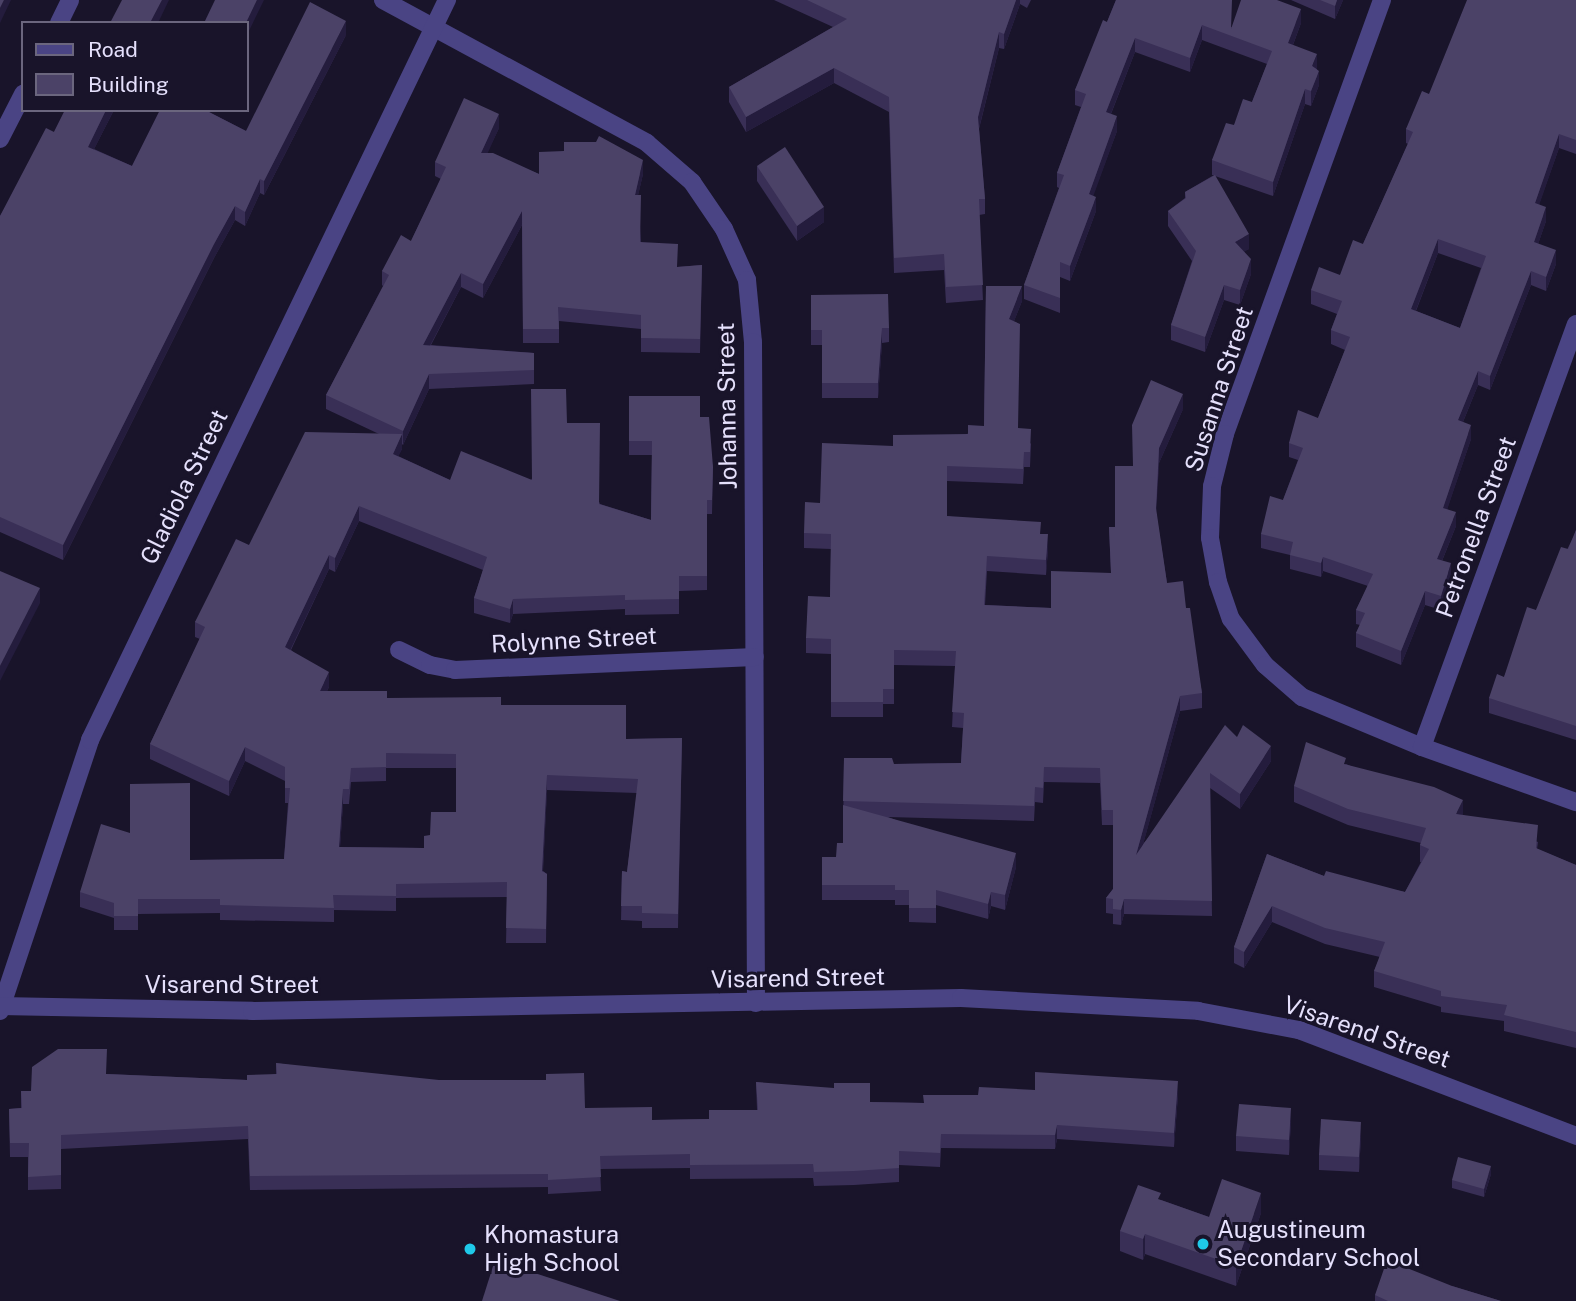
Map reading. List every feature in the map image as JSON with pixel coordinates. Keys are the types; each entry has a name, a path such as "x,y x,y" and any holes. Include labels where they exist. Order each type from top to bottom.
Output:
{"street":[{"path":"60,21 70,0"},
{"name":"Johanna Street","path":"383,0 647,143 692,182 724,229 747,280 753,342 756,1003"},
{"name":"Gladiola Street","path":"1,1008 90,740 344,221 447,0"},
{"name":"Susanna Street","path":"1382,0 1225,434 1212,486 1210,538 1231,619 1265,665 1303,697 1422,747 1576,802"},
{"path":"0,139 21,98"},
{"name":"Petronella Street","path":"1422,747 1576,324"},
{"name":"Rolynne Street","path":"399,650 430,665 455,670 755,657"},
{"name":"Visarend Street","path":"1,1008 252,1011 961,998 1198,1011 1299,1030 1576,1136"}],"building":[{"path":"122,0 162,0 151,21 111,21"},
{"path":"215,0 257,0 247,21 205,21"},
{"path":"807,0 1016,0 1004,34 999,32 978,117 985,199 979,199 983,285 946,287 944,254 894,258 889,97 834,68 746,117 729,87 847,19"},
{"path":"1116,0 1232,0 1231,29 1241,0 1277,0 1301,9 1288,43 1317,54 1312,66 1319,71 1311,91 1305,89 1273,182 1212,160 1226,123 1234,125 1243,99 1252,102 1272,51 1202,25 1190,58 1135,38 1106,112 1117,116 1089,194 1096,197 1070,266 1060,262 1060,298 1024,285 1064,175 1057,173 1086,94 1075,90 1103,20 1107,22"},
{"path":"1320,0 1337,0 1335,6"},
{"path":"1467,0 1576,0 1576,140 1559,134 1535,203 1546,207 1534,242 1556,250 1546,277 1531,271 1490,376 1478,371 1458,420 1471,425 1443,508 1456,512 1437,559 1451,563 1441,596 1425,591 1401,651 1356,633 1365,613 1356,610 1373,574 1323,557 1321,563 1290,555 1293,542 1261,534 1270,496 1283,500 1303,448 1289,443 1298,410 1318,418 1350,337 1331,330 1342,301 1311,290 1319,267 1340,275 1353,240 1363,244 1413,132 1406,129 1422,91 1429,94","holes":["1438,239 1486,256 1460,328 1411,309"]},
{"path":"310,2 346,21 264,181 260,179 245,212 235,206 214,244 63,545 0,517 0,216 46,128 54,132 64,112 105,112 88,147 132,166 159,112 209,112 246,131"},
{"path":"464,98 499,114 481,153 493,153 539,174 539,152 564,151 564,142 596,142 599,136 643,160 635,195 641,195 640,242 678,244 677,267 702,265 700,339 641,338 641,315 558,307 559,329 523,329 522,211 483,284 461,273 423,345 534,353 534,370 429,374 403,431 326,395 389,275 382,271 401,235 411,241 446,167 435,162"},
{"path":"785,147 824,207 797,226 757,166"},
{"path":"1215,175 1249,234 1235,242 1251,259 1240,290 1224,285 1205,337 1171,325 1196,251 1168,211 1186,198 1185,192"},
{"path":"986,286 1022,286 1009,319 1020,324 1018,428 1031,429 1030,452 1024,452 1023,469 947,466 947,516 1041,522 1040,534 1048,534 1046,560 987,556 984,605 1051,608 1051,571 1111,573 1109,527 1115,527 1115,466 1133,466 1132,425 1151,380 1183,394 1159,448 1156,508 1167,583 1183,581 1186,608 1190,608 1202,693 1180,696 1136,855 1225,725 1237,737 1243,725 1271,746 1240,794 1210,773 1212,901 1124,899 1121,910 1113,909 1113,899 1106,898 1113,889 1113,810 1102,810 1100,768 1044,767 1043,788 1035,787 1034,806 843,801 844,758 892,758 894,764 961,763 964,713 952,712 956,651 894,650 894,689 883,689 883,702 831,702 831,639 806,638 808,596 830,597 831,534 804,533 805,502 820,503 822,443 893,446 893,435 968,434 968,425 984,426"},
{"path":"888,294 889,328 882,328 878,383 822,383 822,330 811,330 811,295"},
{"path":"531,389 566,389 567,423 600,423 599,504 651,520 652,441 629,441 629,396 700,396 700,417 709,417 713,467 712,500 707,500 707,576 679,576 679,599 625,600 625,595 513,599 510,609 474,598 487,557 359,506 335,558 329,555 285,647 329,672 320,691 387,691 387,698 501,697 501,705 626,705 626,739 682,738 678,914 642,913 642,906 621,906 622,871 627,872 638,779 547,775 542,871 547,874 546,929 506,928 507,882 396,884 396,896 333,895 334,908 220,905 220,899 138,899 138,916 114,916 114,903 80,892 101,824 130,833 130,784 190,783 190,860 284,859 290,788 285,788 285,767 245,747 229,781 150,744 205,627 195,622 236,539 249,545 305,432 402,434 393,454 450,480 461,451 532,480","holes":["386,753 456,754 456,812 431,812 430,835 424,836 424,848 339,847 343,789 349,789 351,768 386,767"]},
{"path":"1576,530 1576,726 1489,698 1497,674 1504,677 1527,607 1536,610 1561,547 1568,549"},
{"path":"0,571 40,588 0,666"},
{"path":"1306,742 1346,758 1344,764 1434,787 1463,800 1456,814 1538,825 1536,848 1576,865 1576,1032 1504,1015 1507,1005 1441,996 1441,991 1374,971 1385,942 1325,928 1272,906 1244,952 1234,947 1267,854 1324,876 1326,871 1405,892 1429,849 1420,845 1426,828 1348,809 1294,786"},
{"path":"843,805 1016,853 1005,895 991,892 988,904 936,890 936,908 909,908 909,890 895,890 895,885 822,885 822,857 836,857 837,843 843,843"},
{"path":"58,1049 107,1049 106,1074 247,1080 247,1075 277,1074 276,1063 439,1080 546,1080 546,1074 584,1073 585,1108 652,1107 652,1120 709,1119 709,1110 758,1110 756,1082 834,1088 834,1083 870,1083 870,1102 924,1103 923,1095 978,1095 979,1087 1035,1090 1035,1072 1178,1081 1174,1133 1057,1125 1055,1135 941,1134 940,1153 899,1151 899,1168 814,1172 813,1164 690,1165 690,1154 600,1156 601,1177 548,1180 548,1174 250,1176 248,1126 61,1135 61,1175 28,1177 29,1143 10,1143 9,1109 22,1108 21,1091 31,1091 32,1067"},
{"path":"1239,1104 1291,1108 1289,1140 1236,1136"},
{"path":"1321,1119 1361,1122 1359,1157 1319,1155"},
{"path":"1458,1157 1491,1166 1484,1189 1452,1180"},
{"path":"1222,1179 1261,1193 1236,1266 1145,1234 1143,1239 1120,1231 1138,1185 1161,1193 1158,1199 1209,1217"},
{"path":"495,1260 620,1301 482,1301"},
{"path":"1387,1260 1452,1286 1501,1301 1388,1301 1375,1295"}],"place":[{"name":"Augustineum Secondary School","path":"1203,1244"},
{"name":"Khomastura High School","path":"470,1249"}]}
